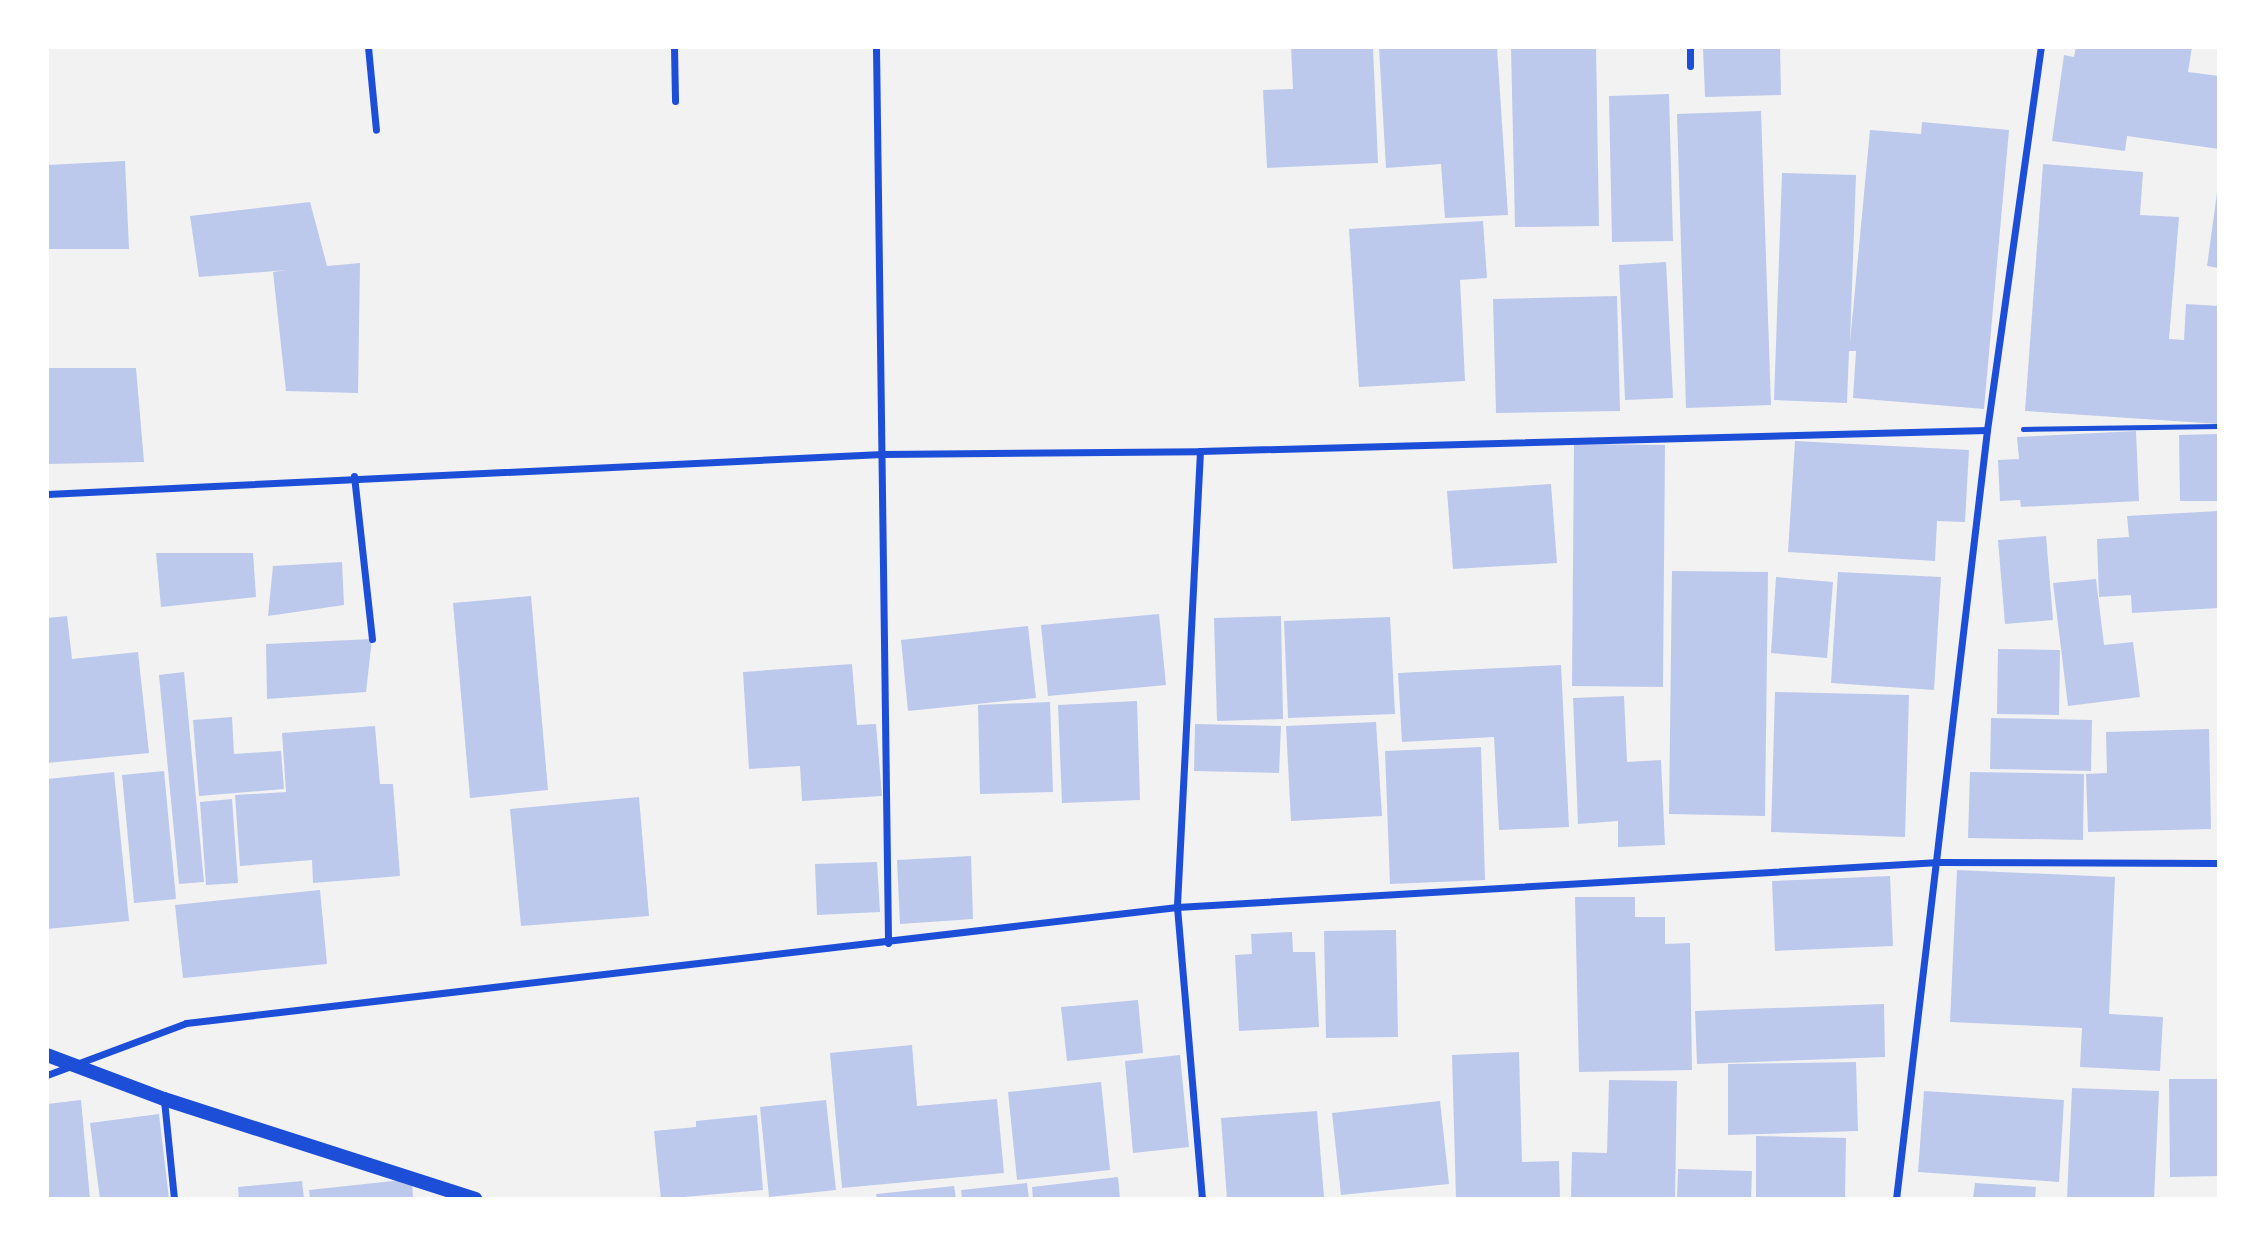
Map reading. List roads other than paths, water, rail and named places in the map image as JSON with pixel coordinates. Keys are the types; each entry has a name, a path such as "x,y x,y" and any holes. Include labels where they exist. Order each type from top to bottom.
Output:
{"main road":[{"path":"47,1055 164,1100 475,1199"}],"street":[{"path":"368,47 376,130"},
{"path":"674,47 675,101"},
{"path":"876,47 887,943"},
{"path":"1690,47 1690,66"},
{"path":"1896,1199 1939,862 1987,430 2041,47"},
{"path":"47,494 354,476 882,454 1200,451 1987,430"},
{"path":"1200,451 1177,907 1202,1199"},
{"path":"354,476 372,639"},
{"path":"47,1075 186,1023 1177,907 1939,862 2219,863"},
{"path":"164,1100 174,1199"}]}
